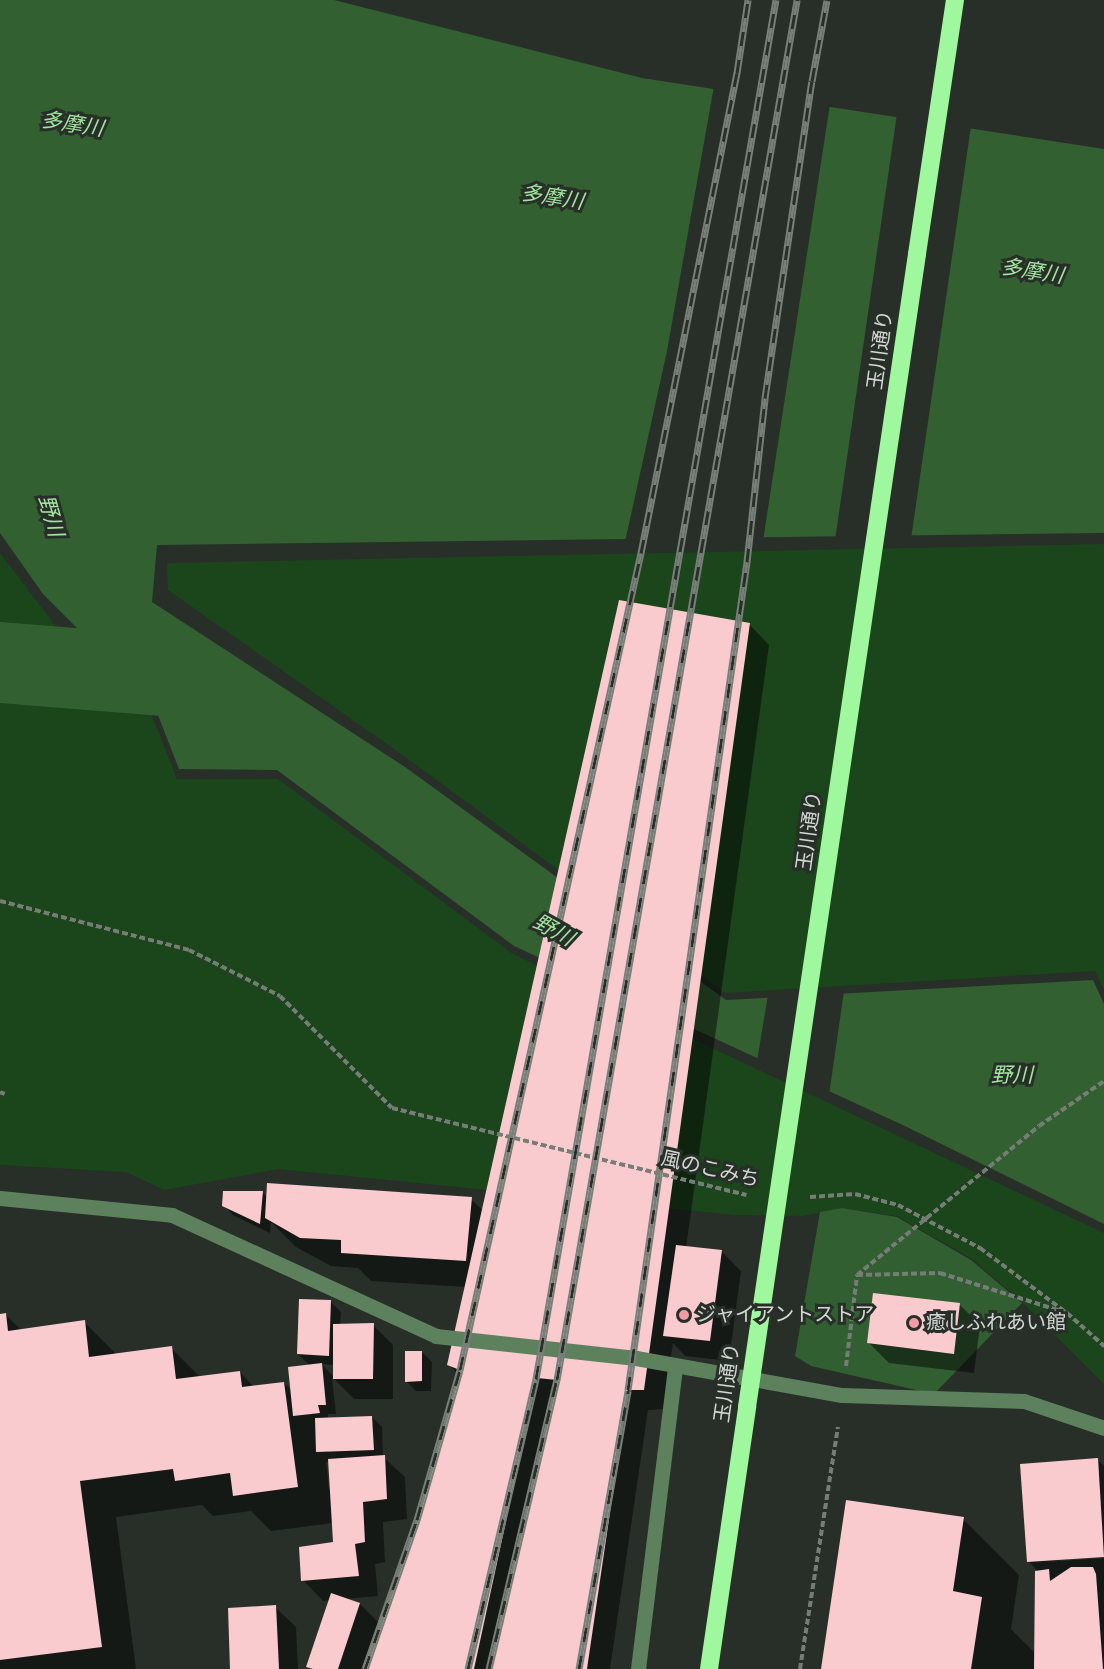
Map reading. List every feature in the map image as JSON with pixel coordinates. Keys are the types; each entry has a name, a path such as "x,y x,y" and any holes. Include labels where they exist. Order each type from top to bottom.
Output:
{"highway":[{"name":"玉川通り","path":"709,1669 955,0"}],"street":[{"path":"0,1198 172,1215 436,1336 675,1366 843,1395 1024,1401 1104,1428"},
{"path":"638,1669 675,1366"}],"path":[{"name":"風のこみち","path":"0,901 189,950 280,996 392,1108 749,1196"},
{"path":"800,1669 843,1395 857,1275 1039,1126 1104,1081"},
{"path":"0,1092 5,1094"},
{"path":"807,1197 855,1194 898,1205 980,1248 1067,1313 1104,1346"},
{"path":"857,1275 939,1273 1067,1313"}],"shaded area":[{"path":"1104,544 1104,990 1095,971 725,993 408,759 168,590 167,563"},
{"path":"0,553 74,650 0,644"},
{"path":"0,686 149,708 177,779 278,779 513,954 1104,1233 1104,1384 1022,1302 972,1259 897,1216 842,1208 803,1216 734,1215 279,1169 164,1190 126,1172 0,1165"},
{"path":"842,1208 897,1217 971,1260 1022,1303 934,1394 811,1366 795,1356 820,1212"}],"water":[{"name":"多摩川","path":"0,0 334,0 642,78 1104,149 1104,533 157,545 152,602 405,767 726,1000 1093,980 1104,1004 1104,1224 907,1127 514,946 277,770 179,769 154,705 43,594 0,533"}],"pier":[{"path":"714,86 830,104 763,541 625,542 667,351"},
{"path":"897,114 971,126 911,539 835,540"},
{"path":"844,991 829,1095 757,1061 768,995"}],"building":[{"path":"619,600 750,623 644,1390 628,1390 587,1669 488,1669 557,1380 537,1378 474,1669 363,1669 417,1518 460,1370 447,1365"},
{"path":"267,1183 472,1197 466,1261 341,1253 341,1240 300,1238 265,1218"},
{"path":"223,1191 263,1191 260,1224 222,1206"},
{"path":"676,1245 722,1250 710,1341 663,1336"},
{"name":"癒しふれあい館","path":"873,1293 960,1303 954,1354 867,1343"},
{"path":"299,1299 331,1300 329,1356 297,1354"},
{"path":"6,1313 8,1331 85,1320 89,1357 172,1346 176,1379 240,1371 242,1387 284,1382 298,1487 233,1496 230,1473 175,1481 173,1469 80,1481 102,1647 0,1660 0,1314"},
{"path":"374,1323 373,1379 333,1379 333,1324"},
{"path":"405,1351 422,1351 422,1381 405,1382"},
{"path":"322,1363 326,1405 318,1405 320,1413 293,1416 288,1367"},
{"path":"372,1416 374,1450 316,1452 315,1418"},
{"path":"385,1455 387,1499 363,1502 365,1542 355,1544 359,1576 301,1581 299,1547 333,1542 328,1459"},
{"path":"1098,1458 1104,1557 1027,1562 1020,1464"},
{"path":"846,1500 964,1517 953,1591 982,1597 971,1669 821,1669"},
{"path":"1071,1567 1093,1567 1096,1574 1103,1669 1034,1669 1035,1571 1049,1569 1050,1581"},
{"path":"331,1593 360,1603 338,1669 306,1667"},
{"path":"276,1605 279,1669 230,1669 228,1608"}],"waterway":[{"name":"野川","path":"0,662 188,677"}],"railway":[{"path":"365,1669 417,1520 460,1370 641,553 737,73 748,0"},
{"path":"468,1669 536,1379 776,0"},
{"path":"489,1669 557,1380 797,0"},
{"path":"579,1669 628,1390 747,562 765,398 812,81 827,0"}],"place":[{"name":"ジャイアントストア","path":"684,1315"},
{"name":"癒しふれあい館","path":"914,1323"}]}
